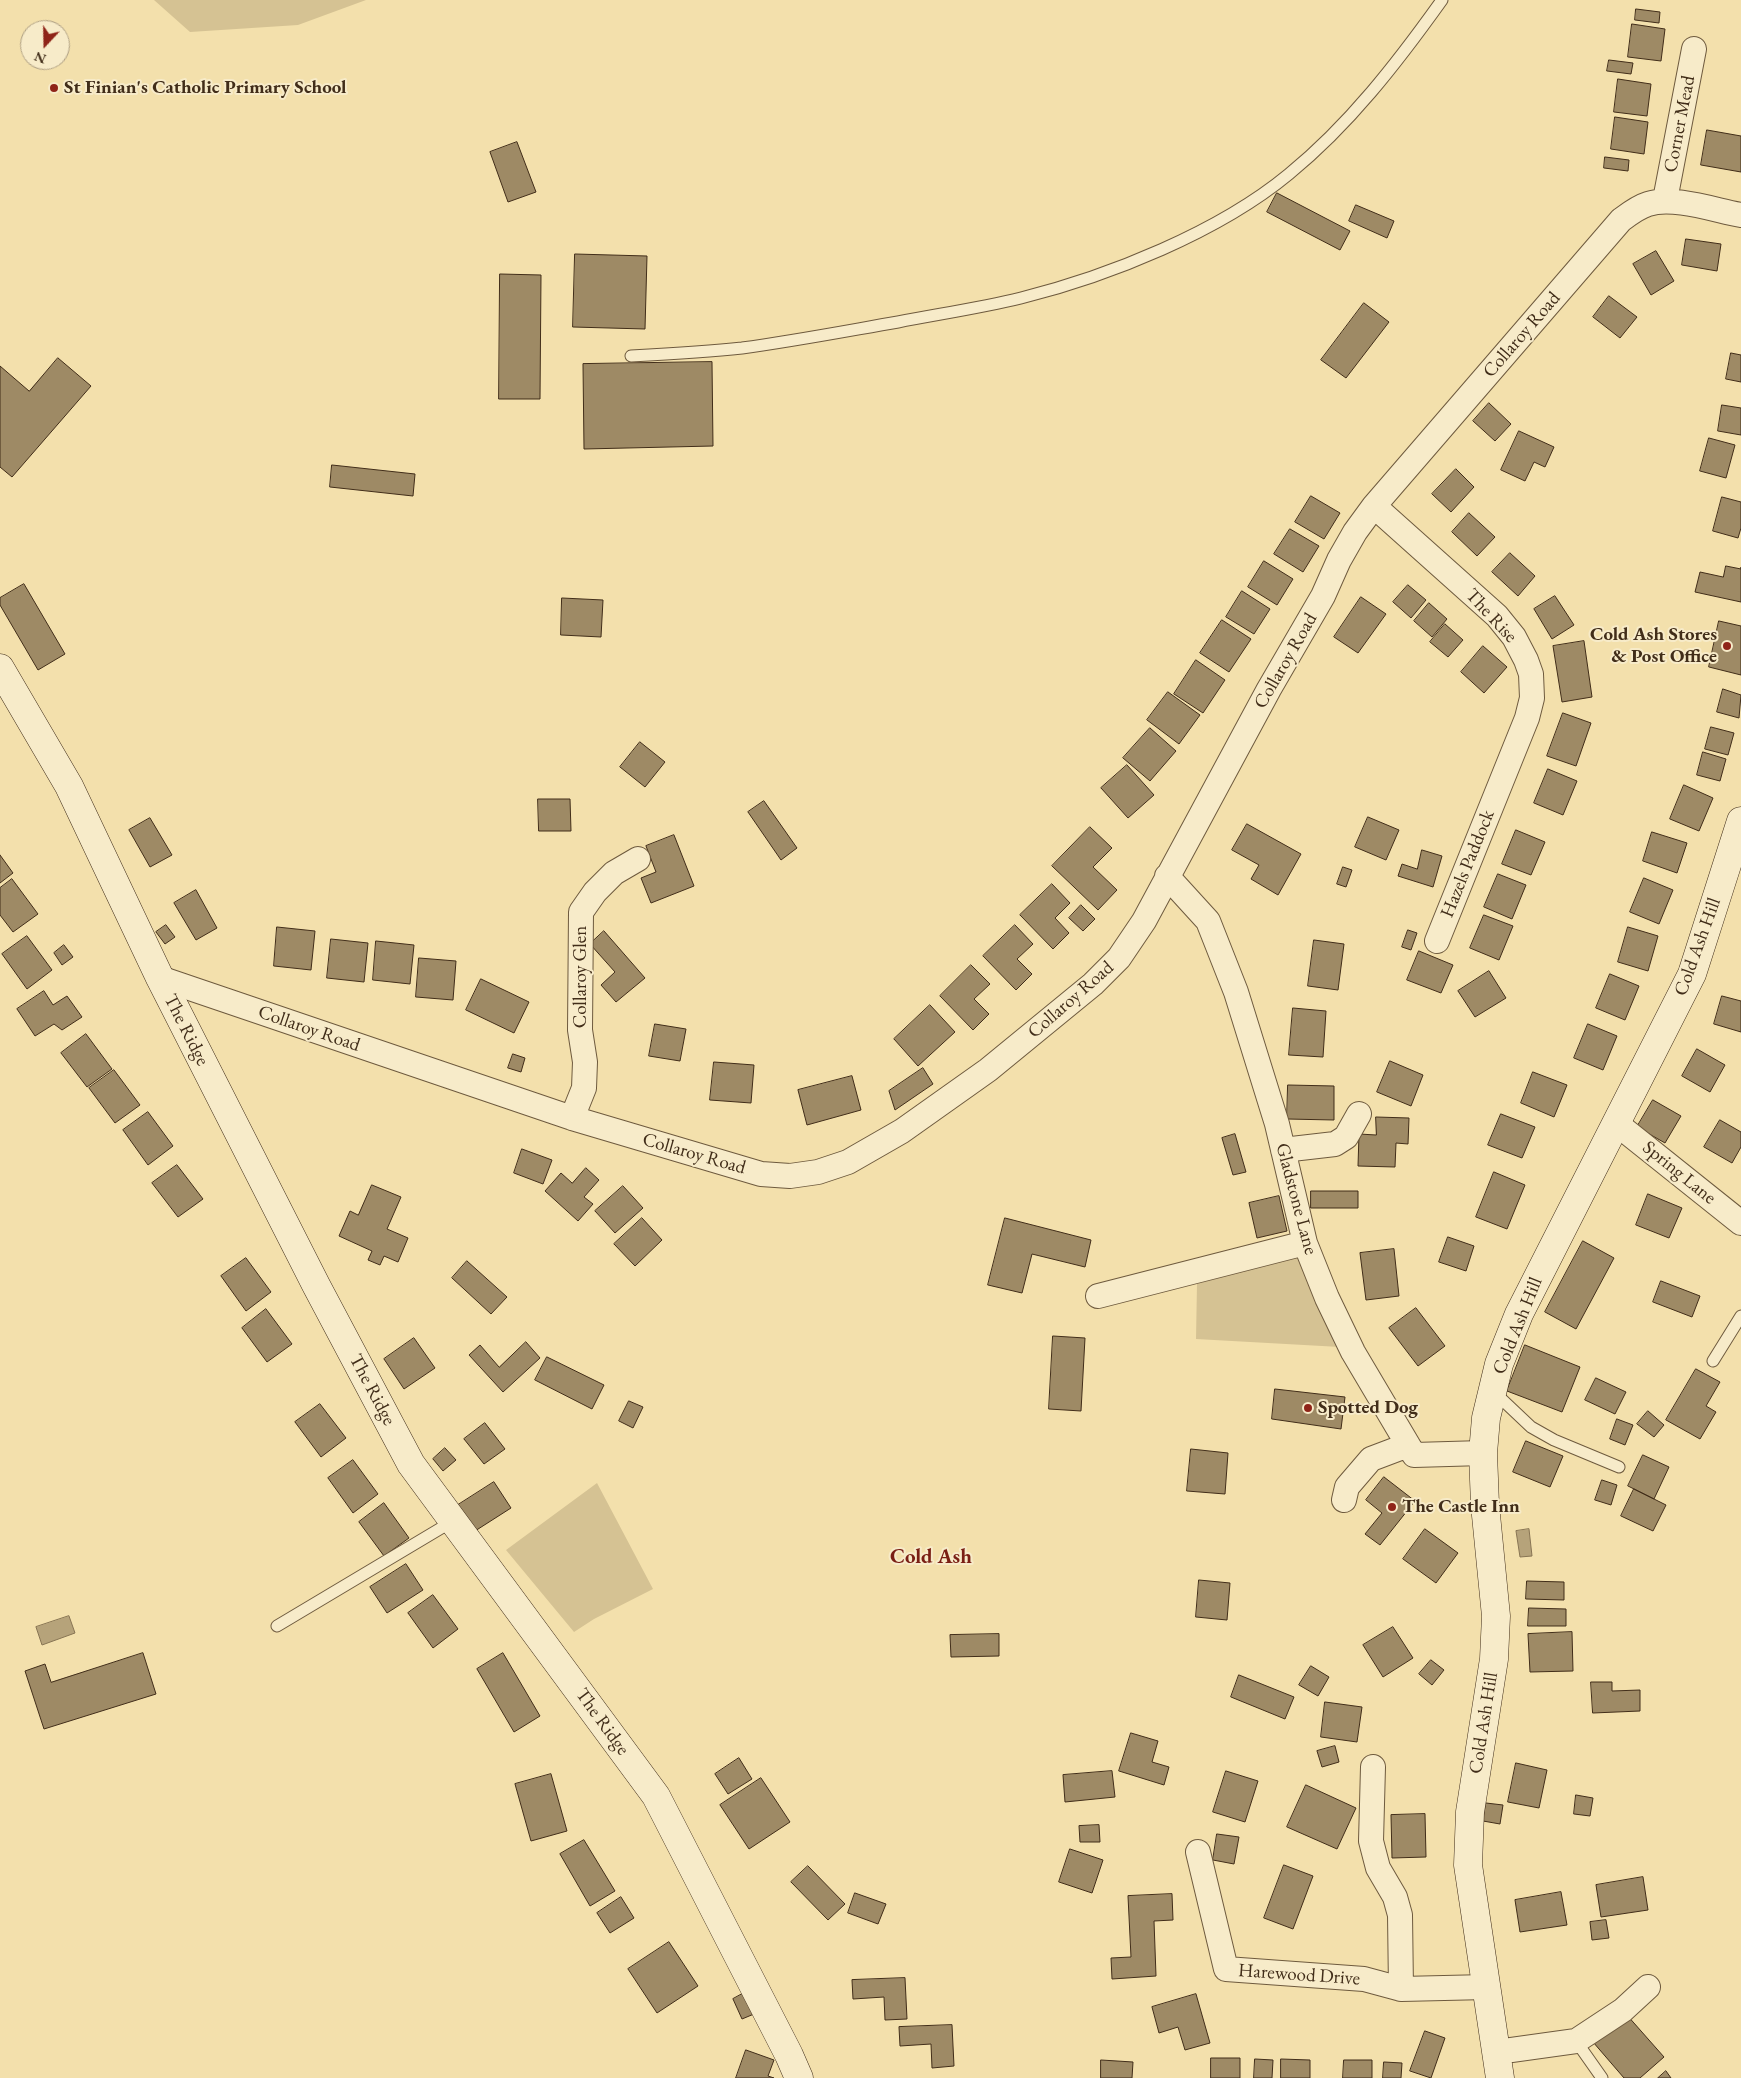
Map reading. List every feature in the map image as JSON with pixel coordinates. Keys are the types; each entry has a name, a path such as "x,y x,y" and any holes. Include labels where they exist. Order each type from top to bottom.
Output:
{"street":[{"name":"Corner Mead","path":"1666,200 1694,49"},
{"name":"Collaroy Road","path":"160,978 572,1118 761,1174 790,1176 818,1172 848,1162 902,1131 988,1070 1093,984 1118,958 1144,921 1269,689 1323,596 1339,560 1355,532 1374,506 1621,220 1632,211 1647,204 1666,200 1741,215"},
{"name":"The Rise","path":"1374,506 1497,616 1514,637 1526,660 1531,674 1532,698 1528,718 1499,787"},
{"name":"The Ridge","path":"0,668 70,786 160,978 316,1285 406,1455 656,1796 799,2078"},
{"name":"Hazels Paddock","path":"1436,941 1499,787"},
{"name":"Cold Ash Hill","path":"1499,2065 1468,1865 1470,1812 1494,1659 1496,1624 1485,1506 1483,1452 1486,1418 1499,1364 1519,1314 1692,974 1741,821"},
{"name":"Collaroy Glen","path":"572,1118 584,1088 585,1062 580,1030 581,912 595,892 614,873 638,859"},
{"name":"Gladstone Lane","path":"1167,876 1208,921 1236,992 1277,1124 1305,1243 1327,1298 1353,1352 1408,1445"},
{"path":"1283,1150 1335,1144 1346,1137 1359,1114"},
{"name":"Spring Lane","path":"1616,1124 1741,1223"},
{"path":"1098,1296 1305,1243"},
{"path":"1344,1500 1346,1487 1371,1459 1408,1445 1414,1455 1483,1452"},
{"path":"1373,1767 1371,1841 1378,1868 1395,1897 1400,1915 1401,1989"},
{"name":"Harewood Drive","path":"1198,1852 1226,1969 1364,1979 1401,1989 1487,1987"},
{"path":"1499,2065 1576,2041 1623,2010 1648,1987"}],"lane":[{"path":"631,356 740,348 1021,298 1093,277 1187,238 1244,206 1289,174 1333,134 1379,84 1442,0"},
{"path":"1713,1361 1741,1316"},
{"path":"1493,1391 1532,1427 1554,1440 1619,1467"},
{"path":"277,1626 453,1520"},
{"path":"1576,2041 1602,2078"}],"shaded area":[{"path":"154,0 366,0 298,25 190,32"},
{"path":"1303,1254 1340,1347 1196,1339 1197,1284"},
{"path":"597,1483 653,1589 594,1619 574,1632 506,1550"},
{"path":"1529,1529 1532,1556 1520,1557 1516,1531"},
{"path":"69,1616 75,1633 42,1645 36,1627"}],"building":[{"path":"1636,9 1660,12 1659,23 1635,20"},
{"path":"1632,24 1665,29 1661,61 1628,57"},
{"path":"1609,60 1633,63 1631,74 1607,71"},
{"path":"1618,79 1651,84 1647,116 1614,112"},
{"path":"1615,117 1648,122 1644,154 1611,149"},
{"path":"1707,130 1741,136 1741,172 1701,165"},
{"path":"517,142 536,192 508,202 490,152"},
{"path":"1605,157 1629,160 1628,171 1604,168"},
{"path":"1277,193 1350,231 1340,250 1267,212"},
{"path":"1356,205 1394,221 1387,238 1349,221"},
{"path":"1686,239 1721,244 1717,271 1682,265"},
{"path":"1656,251 1674,281 1651,295 1633,264"},
{"path":"575,254 647,256 645,329 573,327"},
{"path":"500,274 541,275 540,399 499,399"},
{"path":"1609,296 1637,317 1620,338 1593,317"},
{"path":"1364,303 1389,322 1346,378 1321,360"},
{"path":"1731,353 1741,355 1741,382 1726,379"},
{"path":"58,358 91,386 12,477 0,467 0,366 29,391"},
{"path":"712,362 713,446 584,449 583,364"},
{"path":"1489,403 1511,424 1495,441 1473,421"},
{"path":"1722,405 1741,408 1741,435 1718,431"},
{"path":"1519,431 1554,447 1545,467 1534,462 1525,481 1501,470"},
{"path":"1709,438 1735,445 1726,478 1700,471"},
{"path":"332,465 415,474 413,496 330,487"},
{"path":"1456,469 1474,487 1451,512 1432,494"},
{"path":"1311,496 1340,513 1324,539 1295,522"},
{"path":"1722,497 1741,502 1741,528 1738,538 1713,531"},
{"path":"1469,513 1495,537 1477,556 1452,532"},
{"path":"1290,529 1319,546 1303,572 1274,554"},
{"path":"1510,553 1535,576 1518,596 1492,572"},
{"path":"1264,561 1293,579 1277,605 1248,587"},
{"path":"1726,566 1741,569 1741,602 1695,592 1700,572 1723,577"},
{"path":"24,584 65,654 38,670 0,605 0,598"},
{"path":"1408,585 1426,600 1411,618 1393,602"},
{"path":"1242,591 1270,609 1254,634 1226,617"},
{"path":"1555,596 1574,625 1552,639 1534,609"},
{"path":"1361,597 1386,614 1358,653 1334,637"},
{"path":"562,598 603,600 601,637 561,635"},
{"path":"1429,603 1447,619 1432,637 1414,621"},
{"path":"1222,620 1251,639 1229,672 1200,653"},
{"name":"Cold Ash Stores & Post Office","path":"1719,621 1741,626 1741,675 1709,667"},
{"path":"1445,624 1463,640 1448,657 1430,642"},
{"path":"1584,641 1592,697 1562,702 1553,646"},
{"path":"1483,646 1507,667 1484,693 1461,672"},
{"path":"1196,660 1225,680 1203,713 1174,694"},
{"path":"1723,689 1741,695 1739,718 1717,712"},
{"path":"1168,692 1200,715 1179,744 1147,720"},
{"path":"1563,713 1591,723 1576,766 1547,756"},
{"path":"1711,727 1734,733 1728,755 1705,749"},
{"path":"1150,728 1176,751 1150,781 1123,758"},
{"path":"640,742 665,762 645,787 620,767"},
{"path":"1703,752 1726,759 1720,781 1697,775"},
{"path":"1127,765 1154,795 1128,818 1101,788"},
{"path":"1548,769 1577,781 1563,815 1534,803"},
{"path":"1684,785 1713,798 1699,831 1670,819"},
{"path":"538,799 570,799 571,831 539,831"},
{"path":"764,801 797,848 781,860 748,812"},
{"path":"1368,817 1399,830 1386,860 1355,847"},
{"path":"150,818 172,855 150,867 129,830"},
{"path":"1247,824 1301,854 1278,895 1251,879 1259,865 1232,850"},
{"path":"1090,827 1112,848 1093,867 1117,890 1098,910 1052,866"},
{"path":"1516,830 1545,842 1531,875 1502,864"},
{"path":"1652,832 1687,843 1677,873 1643,861"},
{"path":"674,835 694,886 651,903 641,878 656,872 646,846"},
{"path":"1422,850 1442,856 1433,887 1398,876 1402,864 1417,869"},
{"path":"0,855 13,873 0,883"},
{"path":"1343,867 1352,870 1346,887 1337,884"},
{"path":"1498,874 1526,885 1512,919 1484,907"},
{"path":"1644,878 1673,890 1659,924 1630,912"},
{"path":"12,879 38,914 13,932 0,915 0,888"},
{"path":"1052,884 1070,903 1055,918 1069,933 1053,949 1020,915"},
{"path":"196,890 217,928 196,940 174,903"},
{"path":"1081,905 1095,919 1083,931 1069,918"},
{"path":"1484,915 1513,926 1499,960 1470,948"},
{"path":"166,925 175,937 165,944 156,932"},
{"path":"1015,925 1033,944 1017,959 1032,974 1016,990 983,956"},
{"path":"277,927 315,931 311,970 274,966"},
{"path":"1628,927 1658,936 1648,971 1618,962"},
{"path":"1408,930 1417,933 1411,950 1402,947"},
{"path":"604,931 645,978 616,1002 601,985 615,972 590,944"},
{"path":"27,936 52,970 27,989 2,954"},
{"path":"331,939 368,943 364,982 327,978"},
{"path":"1314,940 1344,944 1338,990 1308,986"},
{"path":"376,941 414,945 410,984 373,980"},
{"path":"64,945 73,957 62,965 54,953"},
{"path":"1419,951 1453,965 1441,993 1407,980"},
{"path":"419,958 456,961 453,1000 416,997"},
{"path":"971,965 990,984 974,999 989,1014 973,1030 940,996"},
{"path":"1489,971 1506,998 1475,1017 1458,991"},
{"path":"1610,974 1639,986 1625,1020 1596,1008"},
{"path":"481,979 529,1002 514,1033 466,1010"},
{"path":"44,991 53,1005 67,996 82,1017 62,1030 54,1024 35,1036 17,1009"},
{"path":"1722,996 1741,1001 1741,1032 1714,1024"},
{"path":"930,1005 955,1032 918,1066 894,1039"},
{"path":"1293,1008 1326,1011 1323,1057 1289,1055"},
{"path":"655,1024 686,1029 680,1061 649,1056"},
{"path":"1588,1024 1617,1036 1603,1070 1574,1058"},
{"path":"86,1034 112,1069 87,1087 61,1053"},
{"path":"1697,1049 1725,1065 1710,1092 1682,1076"},
{"path":"513,1054 525,1058 521,1072 508,1068"},
{"path":"1390,1061 1423,1075 1411,1106 1377,1092"},
{"path":"714,1062 754,1065 751,1103 710,1100"},
{"path":"923,1068 933,1084 895,1110 889,1091"},
{"path":"114,1070 140,1105 115,1123 89,1088"},
{"path":"1533,1072 1567,1085 1554,1117 1521,1103"},
{"path":"852,1076 861,1110 807,1125 798,1090"},
{"path":"1288,1085 1334,1086 1334,1120 1287,1119"},
{"path":"1653,1100 1681,1116 1665,1143 1637,1127"},
{"path":"148,1112 173,1146 148,1165 123,1130"},
{"path":"1501,1114 1535,1127 1522,1158 1488,1145"},
{"path":"1376,1117 1409,1118 1408,1144 1396,1143 1395,1167 1358,1166 1359,1134 1376,1135"},
{"path":"1720,1120 1741,1132 1741,1147 1732,1163 1704,1147"},
{"path":"1235,1134 1246,1172 1233,1175 1222,1138"},
{"path":"522,1149 552,1160 543,1184 514,1173"},
{"path":"177,1165 203,1199 178,1217 152,1183"},
{"path":"586,1168 599,1180 584,1197 593,1204 578,1221 545,1191 561,1173 572,1183"},
{"path":"1494,1172 1525,1185 1507,1229 1476,1217"},
{"path":"372,1185 401,1197 387,1229 408,1238 398,1262 384,1256 380,1265 368,1260 372,1251 339,1236 350,1211 358,1215"},
{"path":"623,1186 643,1208 615,1233 595,1211"},
{"path":"1311,1191 1358,1191 1358,1208 1311,1208"},
{"path":"1648,1194 1682,1208 1669,1238 1636,1225"},
{"path":"1279,1196 1287,1231 1257,1238 1249,1203"},
{"path":"642,1218 662,1240 635,1266 614,1244"},
{"path":"1005,1218 1091,1240 1085,1267 1032,1254 1022,1293 988,1285"},
{"path":"1448,1237 1474,1246 1466,1271 1439,1262"},
{"path":"1583,1241 1614,1258 1576,1329 1545,1312"},
{"path":"1394,1249 1399,1296 1366,1300 1360,1253"},
{"path":"246,1258 271,1292 246,1311 221,1276"},
{"path":"467,1261 507,1297 491,1314 452,1278"},
{"path":"1661,1281 1700,1296 1692,1317 1653,1302"},
{"path":"1416,1308 1445,1346 1418,1366 1389,1328"},
{"path":"266,1309 292,1344 267,1362 242,1328"},
{"path":"1053,1336 1085,1338 1081,1411 1049,1409"},
{"path":"414,1338 435,1368 404,1389 384,1359"},
{"path":"526,1342 540,1358 503,1392 469,1355 480,1345 499,1367"},
{"path":"1525,1345 1580,1367 1562,1412 1507,1391"},
{"path":"547,1357 604,1385 592,1409 535,1380"},
{"path":"1696,1369 1720,1382 1706,1406 1716,1412 1700,1439 1666,1420"},
{"path":"1596,1378 1626,1392 1615,1414 1585,1400"},
{"name":"Spotted Dog","path":"1275,1389 1345,1397 1341,1429 1272,1419"},
{"path":"629,1401 643,1407 633,1428 619,1421"},
{"path":"320,1404 346,1438 321,1457 295,1422"},
{"path":"1648,1411 1664,1425 1654,1437 1637,1424"},
{"path":"1617,1419 1633,1425 1625,1445 1610,1439"},
{"path":"485,1423 505,1449 484,1464 464,1439"},
{"path":"1526,1441 1563,1456 1550,1487 1513,1472"},
{"path":"445,1448 456,1460 443,1471 433,1459"},
{"path":"1191,1449 1228,1453 1225,1494 1187,1491"},
{"path":"1643,1455 1669,1467 1654,1499 1628,1486"},
{"path":"353,1460 378,1494 353,1513 328,1478"},
{"name":"The Castle Inn","path":"1384,1477 1415,1501 1380,1545 1365,1534 1382,1513 1366,1500"},
{"path":"1602,1480 1617,1485 1611,1505 1595,1500"},
{"path":"494,1482 511,1508 475,1531 458,1505"},
{"path":"1634,1489 1666,1505 1653,1531 1621,1516"},
{"path":"384,1503 409,1538 384,1556 359,1522"},
{"path":"1425,1529 1458,1553 1436,1583 1403,1559"},
{"path":"406,1564 423,1590 387,1613 370,1587"},
{"path":"1199,1580 1230,1583 1227,1620 1196,1617"},
{"path":"1527,1581 1564,1582 1564,1600 1526,1599"},
{"path":"433,1595 458,1629 433,1648 408,1613"},
{"path":"1529,1608 1566,1609 1566,1626 1528,1626"},
{"path":"1393,1627 1413,1658 1383,1677 1363,1645"},
{"path":"1572,1632 1573,1671 1530,1672 1528,1634"},
{"path":"999,1634 999,1656 951,1657 950,1635"},
{"path":"143,1653 156,1694 44,1729 25,1671 45,1664 51,1682"},
{"path":"503,1653 540,1716 514,1732 477,1669"},
{"path":"1431,1660 1444,1670 1432,1685 1419,1674"},
{"path":"1311,1666 1329,1677 1318,1696 1299,1685"},
{"path":"1239,1675 1294,1697 1285,1719 1231,1697"},
{"path":"1591,1682 1612,1682 1612,1691 1640,1690 1640,1711 1593,1713"},
{"path":"1325,1702 1362,1707 1357,1742 1321,1737"},
{"path":"1131,1733 1158,1741 1152,1762 1169,1767 1164,1785 1119,1771"},
{"path":"1335,1746 1339,1762 1322,1767 1317,1751"},
{"path":"739,1758 752,1779 728,1794 715,1774"},
{"path":"1516,1763 1547,1770 1539,1808 1508,1802"},
{"path":"1112,1771 1115,1797 1065,1802 1063,1775"},
{"path":"1226,1771 1258,1781 1245,1822 1213,1812"},
{"path":"551,1774 567,1831 531,1841 515,1784"},
{"path":"761,1778 790,1822 749,1849 720,1805"},
{"path":"1306,1785 1356,1808 1337,1849 1287,1827"},
{"path":"1576,1795 1593,1798 1590,1816 1574,1814"},
{"path":"1486,1803 1503,1805 1500,1824 1483,1821"},
{"path":"1425,1814 1426,1857 1392,1858 1391,1815"},
{"path":"1099,1825 1100,1842 1080,1842 1079,1826"},
{"path":"1217,1834 1239,1837 1234,1864 1213,1860"},
{"path":"584,1840 615,1891 590,1906 560,1854"},
{"path":"1070,1849 1103,1860 1092,1893 1059,1882"},
{"path":"1284,1865 1313,1876 1293,1929 1264,1918"},
{"path":"808,1866 845,1904 828,1920 791,1882"},
{"path":"1643,1877 1648,1910 1601,1917 1596,1885"},
{"path":"1561,1892 1567,1925 1520,1932 1515,1900"},
{"path":"855,1893 886,1904 878,1924 848,1913"},
{"path":"1172,1894 1173,1920 1154,1921 1156,1976 1112,1979 1111,1958 1131,1957 1128,1896"},
{"path":"621,1897 634,1918 610,1933 597,1913"},
{"path":"1606,1920 1609,1938 1592,1940 1590,1922"},
{"path":"669,1942 698,1986 657,2013 628,1969"},
{"path":"905,1978 907,2019 885,2020 884,1997 853,1999 852,1980"},
{"path":"744,1993 754,2014 742,2019 733,1999"},
{"path":"1196,1994 1210,2043 1185,2050 1178,2027 1159,2033 1152,2007"},
{"path":"1626,2014 1664,2057 1640,2078 1624,2078 1593,2042"},
{"path":"952,2025 954,2066 932,2068 931,2044 900,2046 899,2027"},
{"path":"1425,2031 1445,2038 1431,2078 1410,2071"},
{"path":"746,2050 774,2060 768,2076 774,2078 736,2078"},
{"path":"1211,2058 1240,2058 1240,2078 1211,2078"},
{"path":"1255,2059 1273,2060 1272,2078 1254,2078"},
{"path":"1281,2059 1310,2060 1310,2078 1281,2078"},
{"path":"1101,2060 1133,2062 1132,2078 1101,2078"},
{"path":"1344,2060 1372,2060 1372,2078 1343,2078"},
{"path":"1384,2062 1402,2063 1401,2078 1383,2078"},
{"path":"1666,2071 1671,2078 1658,2078"}],"place":[{"name":"St Finian's Catholic Primary School","path":"54,88"},
{"name":"Cold Ash Stores & Post Office","path":"1727,646"},
{"name":"Spotted Dog","path":"1308,1408"},
{"name":"The Castle Inn","path":"1392,1507"}],"district":[{"name":"Cold Ash","path":"931,1557"}]}
